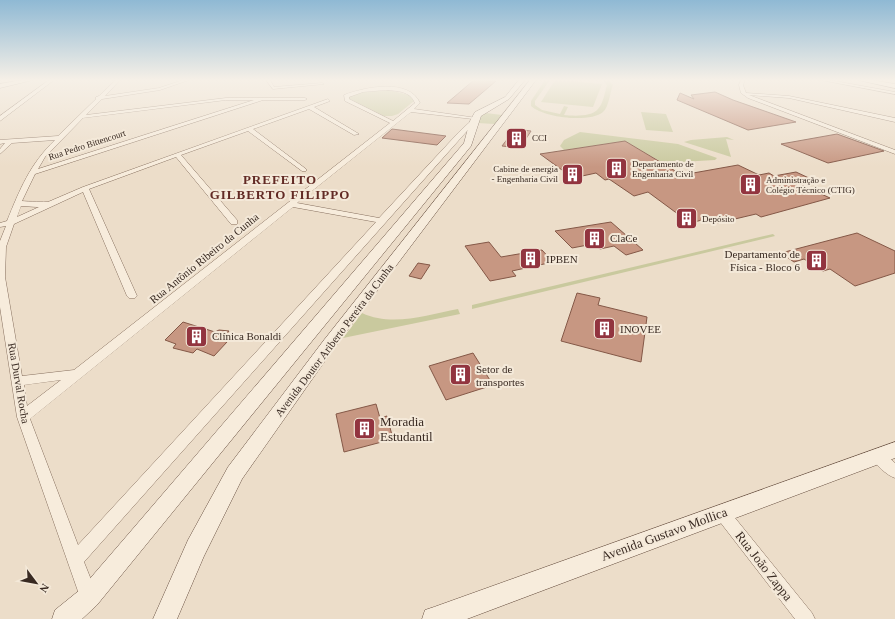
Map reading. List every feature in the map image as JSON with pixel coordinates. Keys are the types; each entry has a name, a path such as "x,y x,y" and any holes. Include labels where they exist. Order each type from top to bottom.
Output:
{"main road":[{"name":"Avenida Doutor Ariberto Pereira da Cunha","path":"64,619 89,597 140,539 468,144 473,135 497,109"},
{"name":"Avenida Doutor Ariberto Pereira da Cunha","path":"165,619 196,548 235,473 325,349 487,120 500,109"},
{"name":"Avenida Gustavo Mollica","path":"434,619 886,453"}],"street":[{"path":"0,119 13,109"},
{"name":"Rua Durval Rocha","path":"88,109 42,156 18,203 5,224 0,277 23,417 74,560 89,597"},
{"path":"80,117 142,109"},
{"name":"Rua Pedro Bittencourt","path":"32,173 229,109"},
{"path":"5,224 85,188 305,109"},
{"path":"313,109 356,134"},
{"path":"365,109 393,123"},
{"path":"784,109 895,152"},
{"path":"844,109 895,120"},
{"path":"410,110 487,120"},
{"name":"Rua Antônio Ribeiro da Cunha","path":"23,417 410,110"},
{"name":"Avenida Doutor Ariberto Pereira da Cunha","path":"74,560 461,133 487,120"},
{"path":"249,129 304,170"},
{"path":"0,142 60,138"},
{"path":"0,152 11,142"},
{"path":"177,155 234,222"},
{"path":"85,188 132,296"},
{"path":"18,203 37,205 59,199"},
{"path":"290,204 382,221"},
{"path":"17,381 44,379 77,373"},
{"path":"886,453 895,472"},
{"name":"Rua João Zappa","path":"722,512 806,619"}],"green space":[{"path":"370,109 404,109 398,114 384,116"},
{"path":"535,109 560,114 563,109 567,109 564,115 582,115 595,112 598,109 605,109 597,115 578,118 556,116"},
{"path":"641,112 666,114 673,132 646,130"},
{"path":"483,114 502,115 495,124 477,123"},
{"path":"580,132 678,144 717,158 715,160 663,163 625,141 564,150 560,146 564,140"},
{"path":"727,137 734,140 726,139 731,157 684,142 691,140"},
{"path":"773,234 775,236 472,309 472,305"},
{"path":"458,309 460,314 343,338 362,313 373,317 397,319 422,317"}],"building":[{"path":"698,109 758,109 796,122 748,130"},
{"path":"392,129 446,136 437,145 382,138"},
{"name":"CCI","path":"515,129 531,131 520,148 502,146"},
{"path":"837,134 884,151 828,163 781,144"},
{"path":"625,141 682,175 738,165 759,175 769,173 774,176 796,172 811,179 795,182 830,198 761,217 756,214 718,223 710,218 690,223 648,192 634,196 609,179 605,180 596,173 573,178 540,154"},
{"name":"ClaCe","path":"611,222 643,250 626,255 614,246 600,249 593,244 572,248 555,231"},
{"name":"Departamento de Física - Bloco 6","path":"857,233 895,251 895,273 855,286 830,269 823,271 804,259 794,262 781,253"},
{"path":"489,242 501,257 542,250 553,262 512,271 516,276 490,281 465,246"},
{"path":"418,263 430,265 421,279 409,276"},
{"name":"INOVEE","path":"577,293 600,298 598,305 647,317 641,362 561,341"},
{"name":"Clínica Bonaldi","path":"183,322 215,332 219,330 229,331 221,341 227,342 214,356 197,349 193,353 173,348 176,344 165,340"},
{"name":"Setor de transportes","path":"473,353 493,385 446,400 429,366"},
{"name":"Moradia Estudantil","path":"376,404 380,418 387,416 393,439 344,452 336,414"}],"place":[{"name":"CCI","path":"517,138"},
{"name":"Departamento de Engenharia Civil","path":"617,169"},
{"name":"Cabine de energia - Engenharia Civil","path":"573,174"},
{"name":"Administração e Colégio Técnico (CTIG)","path":"750,185"},
{"name":"Depósito","path":"687,219"},
{"name":"ClaCe","path":"595,238"},
{"name":"IPBEN","path":"530,259"},
{"name":"Departamento de Física - Bloco 6","path":"816,260"},
{"name":"INOVEE","path":"605,329"},
{"name":"Clínica Bonaldi","path":"197,336"},
{"name":"Setor de transportes","path":"461,375"},
{"name":"Moradia Estudantil","path":"365,428"}],"district":[{"name":"PREFEITO GILBERTO FILIPPO","path":"280,186"}]}
